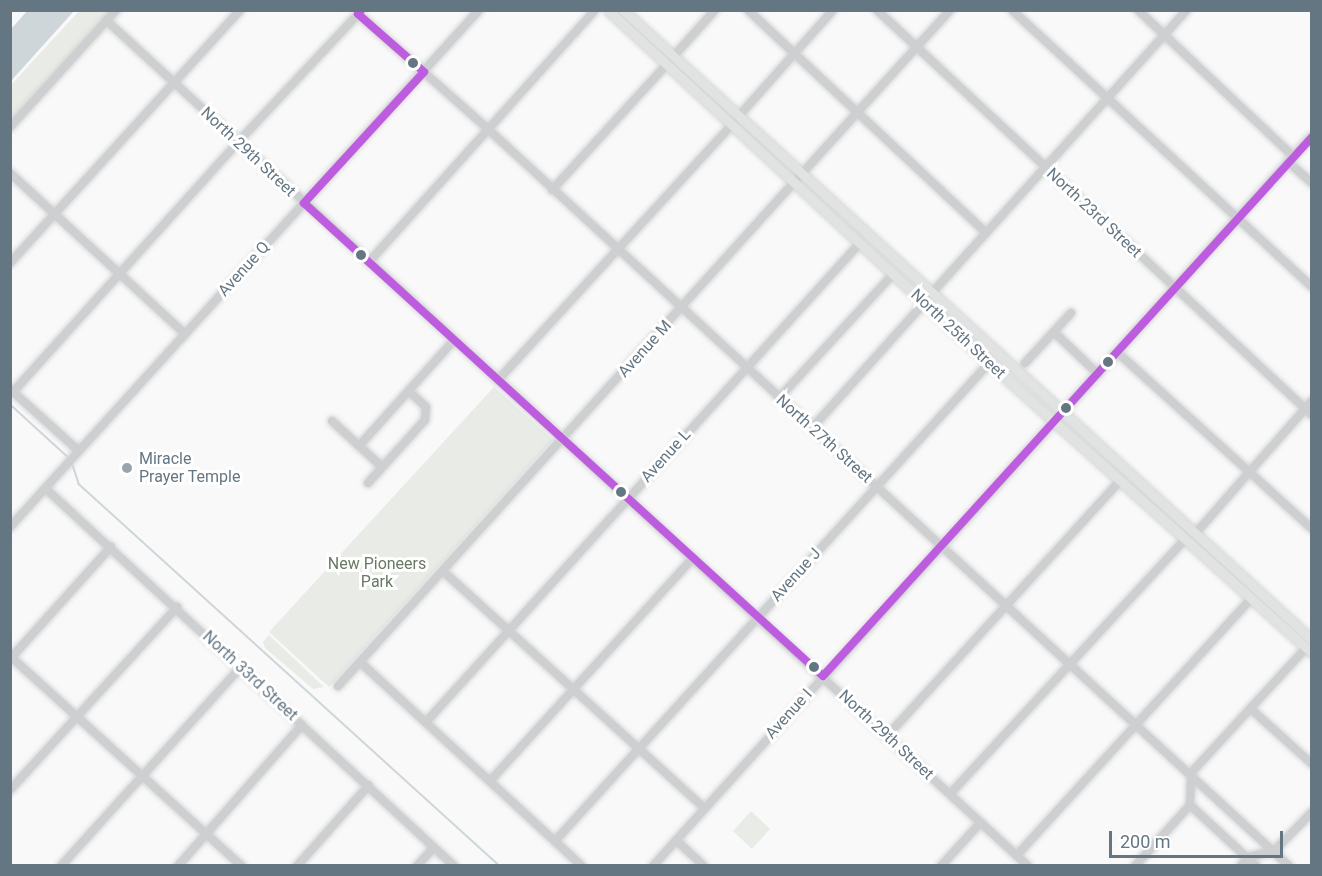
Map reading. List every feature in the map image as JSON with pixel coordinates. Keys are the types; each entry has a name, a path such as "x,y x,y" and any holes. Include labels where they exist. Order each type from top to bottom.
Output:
{"main road":[{"name":"North 25th Street","path":"622,10 1195,534 1310,645"},
{"name":"North 25th Street","path":"611,13 859,244 1184,540 1251,599 1310,645"},
{"path":"611,13 623,18 662,54 672,57"},
{"path":"869,253 879,255 918,292 931,294"},
{"path":"1133,493 1141,496 1182,533 1188,536 1195,534"}],"street":[{"path":"10,128 116,10"},
{"path":"10,262 240,10"},
{"name":"Avenue Q","path":"10,527 478,10"},
{"path":"369,262 595,10"},
{"path":"672,57 715,10"},
{"path":"748,10 986,233"},
{"path":"738,117 833,10"},
{"name":"North 23rd Street","path":"877,10 1311,415"},
{"name":"Avenue M","path":"338,686 444,572 950,10"},
{"path":"1012,10 1311,287"},
{"path":"1138,10 1291,159 1311,183"},
{"path":"931,294 1187,10"},
{"path":"79,451 12,391 238,142 360,12"},
{"name":"North 27th Street","path":"360,12 616,250 1289,866"},
{"name":"North 29th Street","path":"106,20 1028,866"},
{"path":"552,190 666,65"},
{"path":"498,380 731,126"},
{"name":"Avenue I","path":"653,866 1311,136"},
{"path":"10,173 185,334"},
{"name":"Avenue L","path":"426,722 859,244"},
{"path":"779,398 893,274"},
{"path":"812,428 924,303"},
{"path":"1025,363 1071,313"},
{"path":"1054,332 1098,374"},
{"path":"359,446 454,340"},
{"path":"1117,352 1311,529"},
{"name":"Avenue J","path":"555,841 989,363"},
{"path":"368,483 425,420 426,408 409,391"},
{"path":"1195,534 1311,401"},
{"path":"332,421 382,467"},
{"path":"887,736 1120,481"},
{"name":"North 33rd Street","path":"45,488 177,607 454,866"},
{"path":"950,794 1068,663 1184,540"},
{"path":"111,547 11,658 207,832 242,866"},
{"path":"490,781 693,558"},
{"path":"444,572 704,807"},
{"path":"1017,855 1251,599"},
{"path":"10,790 177,607"},
{"path":"1135,866 1190,805 1191,774 1310,645"},
{"path":"360,662 582,866"},
{"path":"61,866 240,668"},
{"path":"1251,709 1311,764"},
{"path":"178,866 302,725"},
{"path":"297,866 369,785"},
{"path":"1190,805 1256,866"},
{"path":"1241,866 1248,857 1274,851 1311,812"},
{"path":"942,866 981,822"},
{"path":"676,840 704,866"},
{"path":"417,866 434,846"}],"green space":[{"path":"79,11 111,11 11,122 10,86"},
{"name":"New Pioneers Park","path":"494,387 553,440 329,687 269,632"},
{"path":"269,635 324,687 313,689 265,648 263,642"},
{"path":"751,811 770,829 752,849 733,831"}],"shaded area":[{"path":"28,10 74,11 11,81 11,29"}],"waterway":[{"path":"10,404 67,456"},
{"path":"73,465 79,484 500,866"}],"transit line":[{"path":"361,10 358,14 424,72 304,203 823,676 1312,137"}],"place":[{"name":"Miracle Prayer Temple","path":"127,468"}]}
